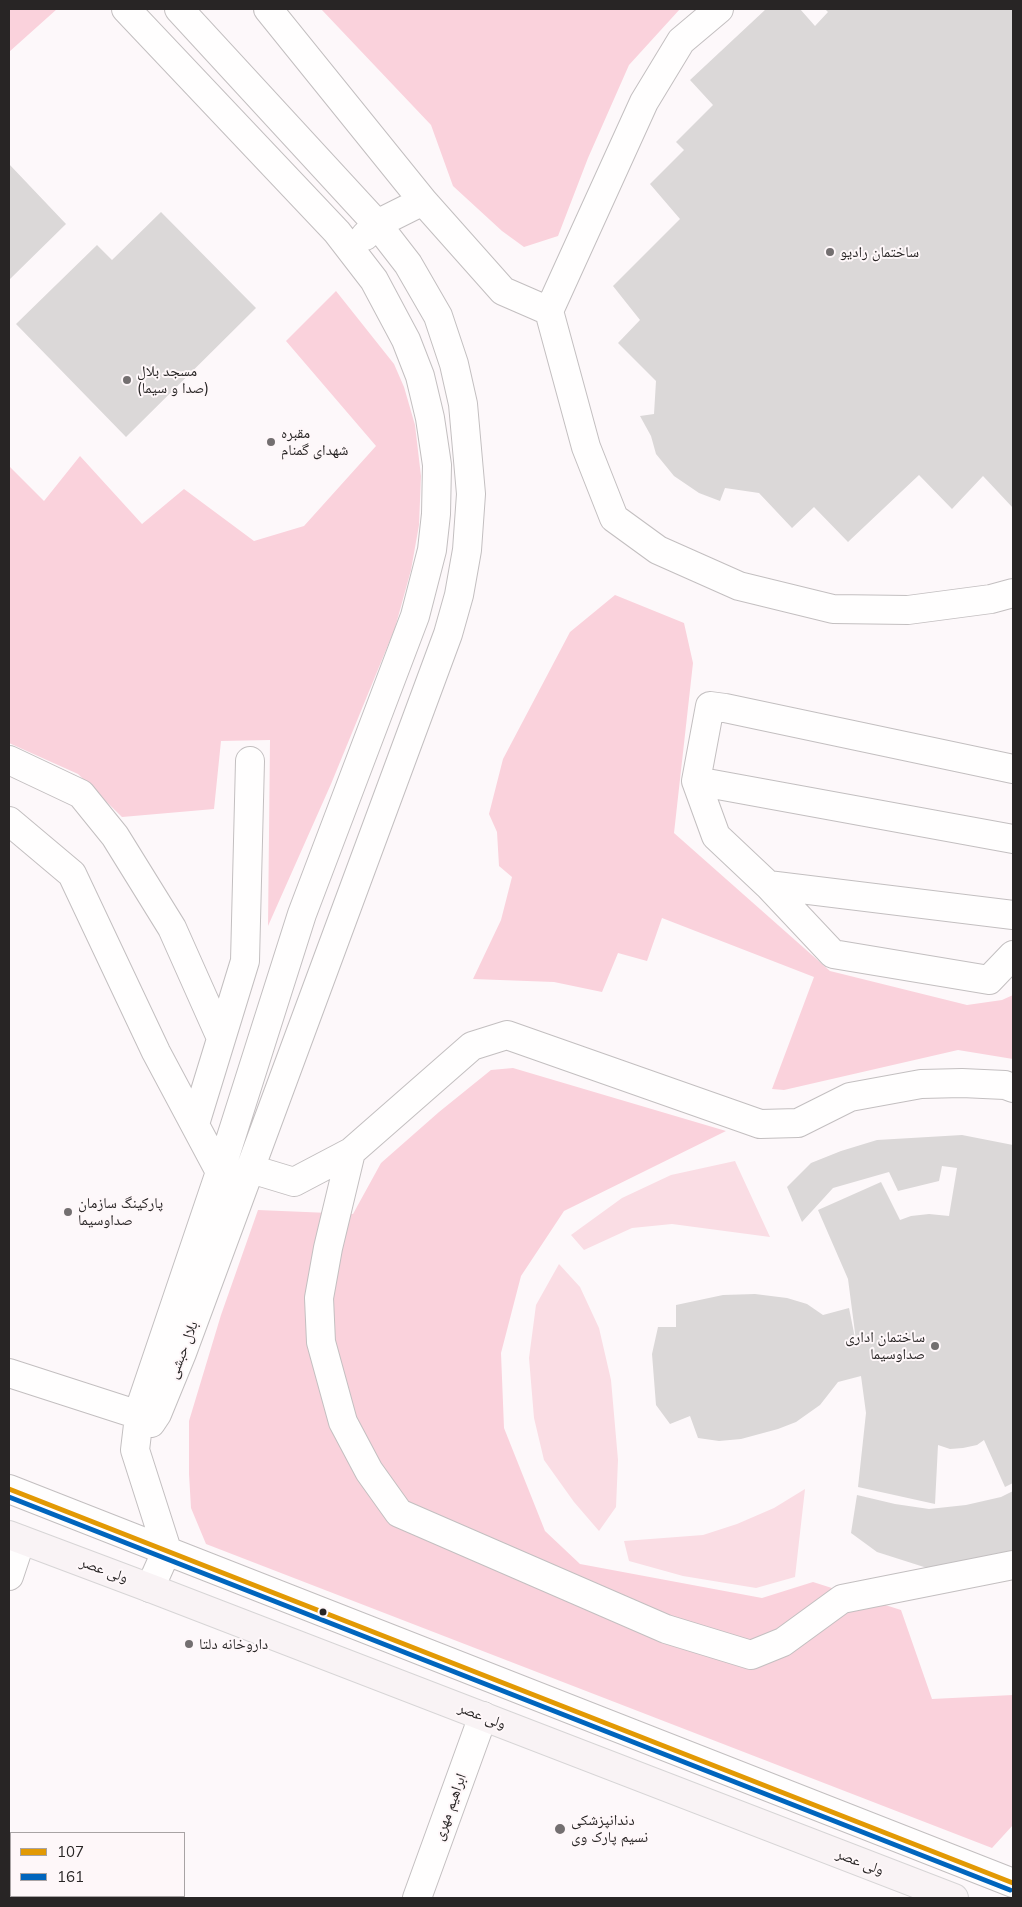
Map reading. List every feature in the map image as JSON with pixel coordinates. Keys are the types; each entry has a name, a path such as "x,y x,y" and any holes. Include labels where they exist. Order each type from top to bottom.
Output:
{"main road":[{"name":"ولی عصر","path":"15,1538 483,1716 915,1891 954,1898"}],"street":[{"path":"150,1588 167,1550 135,1450 140,1408 220,1172 302,914 415,616 432,550 436,514 436,465 430,418 420,376 406,340 374,280 351,248 135,18 169,9"},
{"name":"بلال حبشی","path":"135,1450 157,1414 182,1353 448,634 459,595 467,550 470,494 463,404 454,364 438,316 408,264 378,224 179,9"},
{"path":"268,9 423,201 503,291 549,311"},
{"path":"718,9 681,42 644,102 549,311 586,447 614,518 658,550 740,586 832,609 908,610 991,599 1013,593"},
{"path":"351,248 378,224 423,201"},
{"path":"1013,769 710,706 696,781 716,836 768,885 833,954 988,980 1013,955"},
{"path":"9,760 81,794 115,836 172,928 221,1038"},
{"path":"195,1124 245,961 250,762"},
{"path":"355,772 391,789"},
{"path":"696,781 1013,839"},
{"path":"9,821 72,874 156,1052 220,1172 234,1213"},
{"path":"768,885 1013,914"},
{"path":"264,1032 296,1046"},
{"path":"255,1158 294,1182 351,1152 472,1046 507,1035 760,1124 798,1123 850,1097 921,1084 962,1082 1006,1085 1013,1088"},
{"path":"351,1152 328,1248 319,1298 321,1342 343,1422 369,1471 399,1512 666,1629 752,1655 783,1642 842,1599 1013,1565"},
{"path":"9,1373 139,1415"},
{"path":"9,1489 1003,1881"},
{"path":"9,1576 15,1538"},
{"name":"ابراهیم مهری","path":"417,1898 483,1716"}],"shaded area":[{"path":"9,9 57,9 9,52"},
{"path":"321,9 680,9 629,65 588,158 558,236 524,247 502,231 453,186 431,125"},
{"path":"336,291 394,364 404,387 415,425 421,476 419,525 411,570 395,628 331,784 268,926 270,740 221,741 214,809 122,817 78,774 9,743 9,466 44,501 80,456 142,524 184,489 254,541 304,526 376,446 286,341"},
{"path":"615,595 684,623 693,663 674,833 830,971 967,1005 1002,1000 1013,995 1013,1059 958,1050 784,1090 772,1089 814,977 662,918 647,961 618,953 602,992 554,982 473,979 501,920 512,877 499,866 497,832 489,814 503,759 570,632"},
{"path":"513,1068 726,1131 564,1211 521,1276 501,1353 504,1428 545,1531 580,1564 762,1598 813,1582 901,1610 932,1699 1013,1695 1013,1825 992,1848 206,1544 191,1508 189,1421 221,1315 258,1210 353,1214 381,1163 491,1070"},
{"path":"735,1161 770,1237 672,1224 632,1228 584,1250 571,1235 622,1198 671,1175"},
{"path":"559,1264 580,1287 599,1328 611,1380 618,1460 616,1507 599,1531 574,1502 544,1460 534,1418 529,1358 536,1305"},
{"path":"805,1489 795,1577 756,1588 683,1576 629,1561 624,1541 703,1535 737,1524 774,1508"}],"building":[{"name":"ساختمان رادیو","path":"766,9 800,9 815,26 828,12 825,9 1013,9 1013,508 983,476 952,509 919,475 848,542 814,507 792,528 759,493 725,488 720,501 699,493 674,476 656,454 651,436 640,416 654,414 656,381 618,343 640,320 613,286 680,219 650,184 684,150 676,142 713,105 690,80"},
{"path":"9,164 66,224 9,280"},
{"name":"مسجد بلال (صدا و سیما)","path":"161,212 256,308 126,437 16,324 97,245 112,260"},
{"path":"962,1135 1013,1145 1013,1483 1005,1487 984,1440 977,1445 963,1448 950,1449 938,1445 935,1504 858,1487 866,1413 861,1376 838,1382 820,1405 796,1422 741,1439 719,1441 698,1438 690,1416 670,1424 656,1405 652,1354 658,1327 676,1327 676,1305 723,1295 755,1294 787,1298 807,1304 823,1315 849,1308 857,1348 848,1279 818,1210 881,1182 900,1220 911,1216 929,1214 949,1216 957,1168 942,1166 939,1181 898,1191 889,1172 833,1188 802,1222 787,1187 811,1163 877,1140"},
{"path":"1013,1491 1013,1558 970,1567 924,1567 877,1552 851,1533 857,1495 895,1504 929,1509 966,1505 1001,1497"}],"transit line":[{"name":"107","path":"9,1489 1013,1883"},
{"name":"161","path":"9,1497 1010,1890"}],"place":[{"name":"ساختمان رادیو","path":"830,252"},
{"name":"مسجد بلال (صدا و سیما)","path":"127,380"},
{"name":"مقبره شهدای گمنام","path":"271,442"},
{"name":"پارکینگ سازمان صداوسیما","path":"68,1212"},
{"name":"ساختمان اداری صداوسیما","path":"935,1346"},
{"name":"داروخانه دلتا","path":"189,1644"},
{"name":"دندانپزشکی نسیم پارک وی","path":"560,1829"}]}
